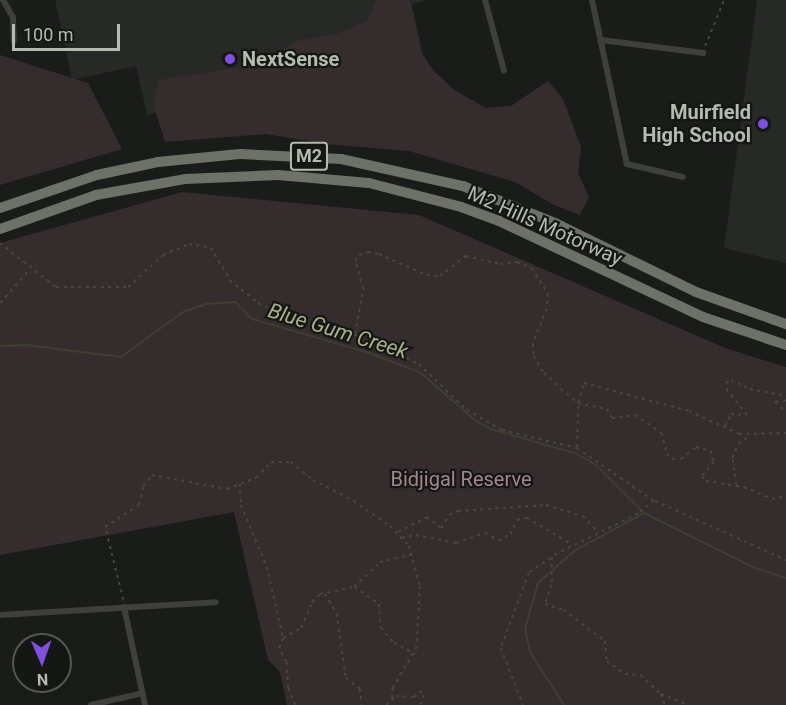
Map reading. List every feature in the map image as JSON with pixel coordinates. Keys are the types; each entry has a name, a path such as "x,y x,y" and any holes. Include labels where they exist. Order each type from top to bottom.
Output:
{"highway":[{"name":"M2 Hills Motorway","path":"0,208 42,192 158,162 240,154 341,159 422,174 509,203 723,303 786,324"},
{"name":"M2 Hills Motorway","path":"0,229 48,210 96,195 185,178 278,175 332,178 408,192 461,207 559,248 703,316 786,345"}],"street":[{"path":"3,0 13,16 14,40"},
{"path":"485,0 504,71"},
{"path":"592,0 627,164 683,177"},
{"path":"602,40 703,53"},
{"path":"0,615 216,602"},
{"path":"124,607 145,705"},
{"path":"91,705 143,693"}],"path":[{"path":"703,53 724,0"},
{"path":"0,243 30,269 56,287 128,287 163,255 189,244 211,248 230,280 258,303 303,323 355,335 419,364 467,410 502,430 577,448 654,501 786,560"},
{"path":"355,335 363,289 355,261 359,255 368,252 379,254 427,275 440,276 466,256 500,264 517,262 532,268 548,294 548,309 533,344 534,356 544,374 578,403 607,409 612,418 635,415 662,433 667,454 672,459 681,459 696,447 711,451 714,462 702,477 712,484 736,486 772,499 786,496"},
{"path":"0,303 30,269"},
{"path":"724,426 731,414 747,415 727,391 726,383 731,380 750,390 786,396"},
{"path":"577,448 579,388 584,383 615,394 689,411 750,436"},
{"path":"786,401 775,402 786,412"},
{"path":"736,486 732,458 738,444 750,436 771,431 786,433"},
{"path":"124,607 105,527 139,505 143,486 152,475 228,489 256,478 271,462 291,462 312,480 354,501 397,533 412,555 420,586 416,654 393,688 392,699 386,705"},
{"path":"240,484 241,505 267,567 283,638 279,648 286,662 288,688 296,705"},
{"path":"523,705 501,648 529,573 552,557 598,532 638,514 654,501"},
{"path":"397,533 428,517 438,527 445,527 449,515 458,511 546,505 583,516 598,532"},
{"path":"401,538 416,535 456,543 475,534 485,533 499,541 510,534 517,520 527,518 574,545"},
{"path":"283,638 301,628 312,602 325,593 354,587 380,562 412,555"},
{"path":"552,557 552,585 544,604 564,610 605,641 607,661 625,674 641,675 661,694 688,705"},
{"path":"354,587 378,604 381,628 394,644 416,654"},
{"path":"325,593 337,614 346,678 360,690 362,705"},
{"path":"392,699 414,697 420,691 424,695 421,705"},
{"path":"661,694 664,705"}],"shaded area":[{"name":"NextSense","path":"55,0 428,0 412,4 422,53 147,115 136,66 72,80"},
{"name":"Muirfield High School","path":"757,0 786,0 786,263 724,248"}],"green space":[{"path":"377,0 410,0 422,53 433,70 453,89 486,108 511,106 548,81 563,99 581,147 578,173 589,197 580,215 554,205 515,182 409,151 326,144 266,134 165,142 153,104 159,80 258,64 297,41 336,34 367,21"},
{"path":"0,55 88,83 122,149 0,185"},
{"name":"Bidjigal Reserve","path":"182,192 419,215 725,348 786,367 786,705 287,705 280,672 268,660 234,512 0,555 0,243"}],"waterway":[{"name":"Blue Gum Creek","path":"0,346 26,345 121,357 183,312 206,304 235,302 252,319 370,353 421,373 476,421 491,429 577,454 596,465 644,513"},
{"path":"564,705 530,652 525,629 538,583 574,551 644,513 755,568 786,578"}],"place":[{"name":"NextSense","path":"230,59"},
{"name":"Muirfield High School","path":"763,124"}]}
